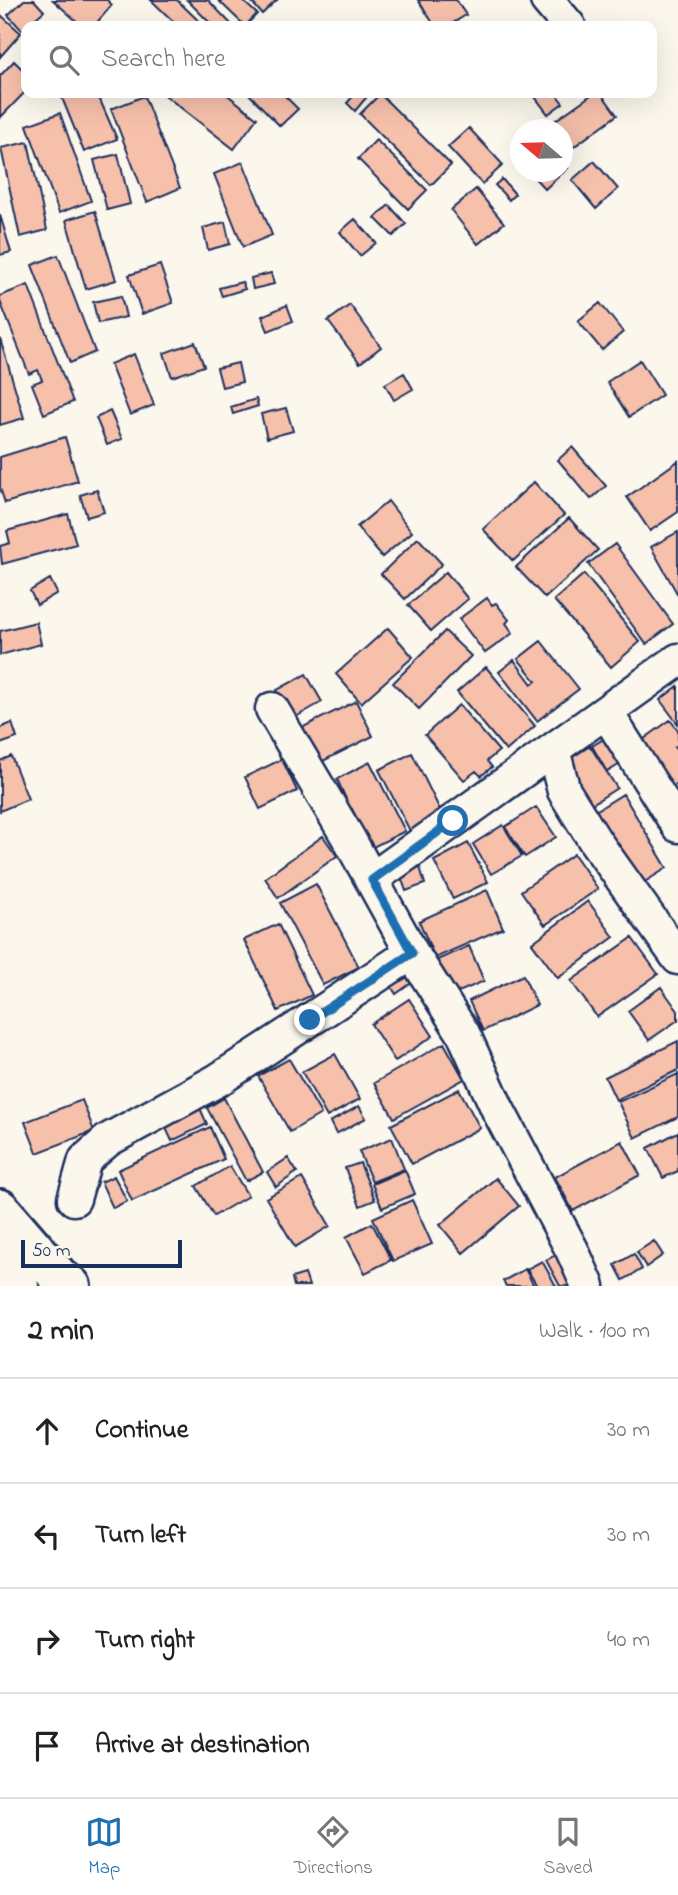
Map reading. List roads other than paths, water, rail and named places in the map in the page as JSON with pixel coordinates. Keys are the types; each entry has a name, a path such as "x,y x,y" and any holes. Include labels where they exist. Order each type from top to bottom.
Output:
{"main road":[{"path":"0,1209 59,1277 71,1286"},
{"path":"0,1254 19,1286"}],"street":[{"path":"547,0 565,21"},
{"path":"372,880 678,660"},
{"path":"272,709 412,953 463,1033 498,1110 572,1250 588,1286"},
{"path":"606,712 678,826"},
{"path":"553,750 564,791 595,841 678,958"},
{"path":"74,1199 85,1160 108,1140 218,1080 412,953"}]}
